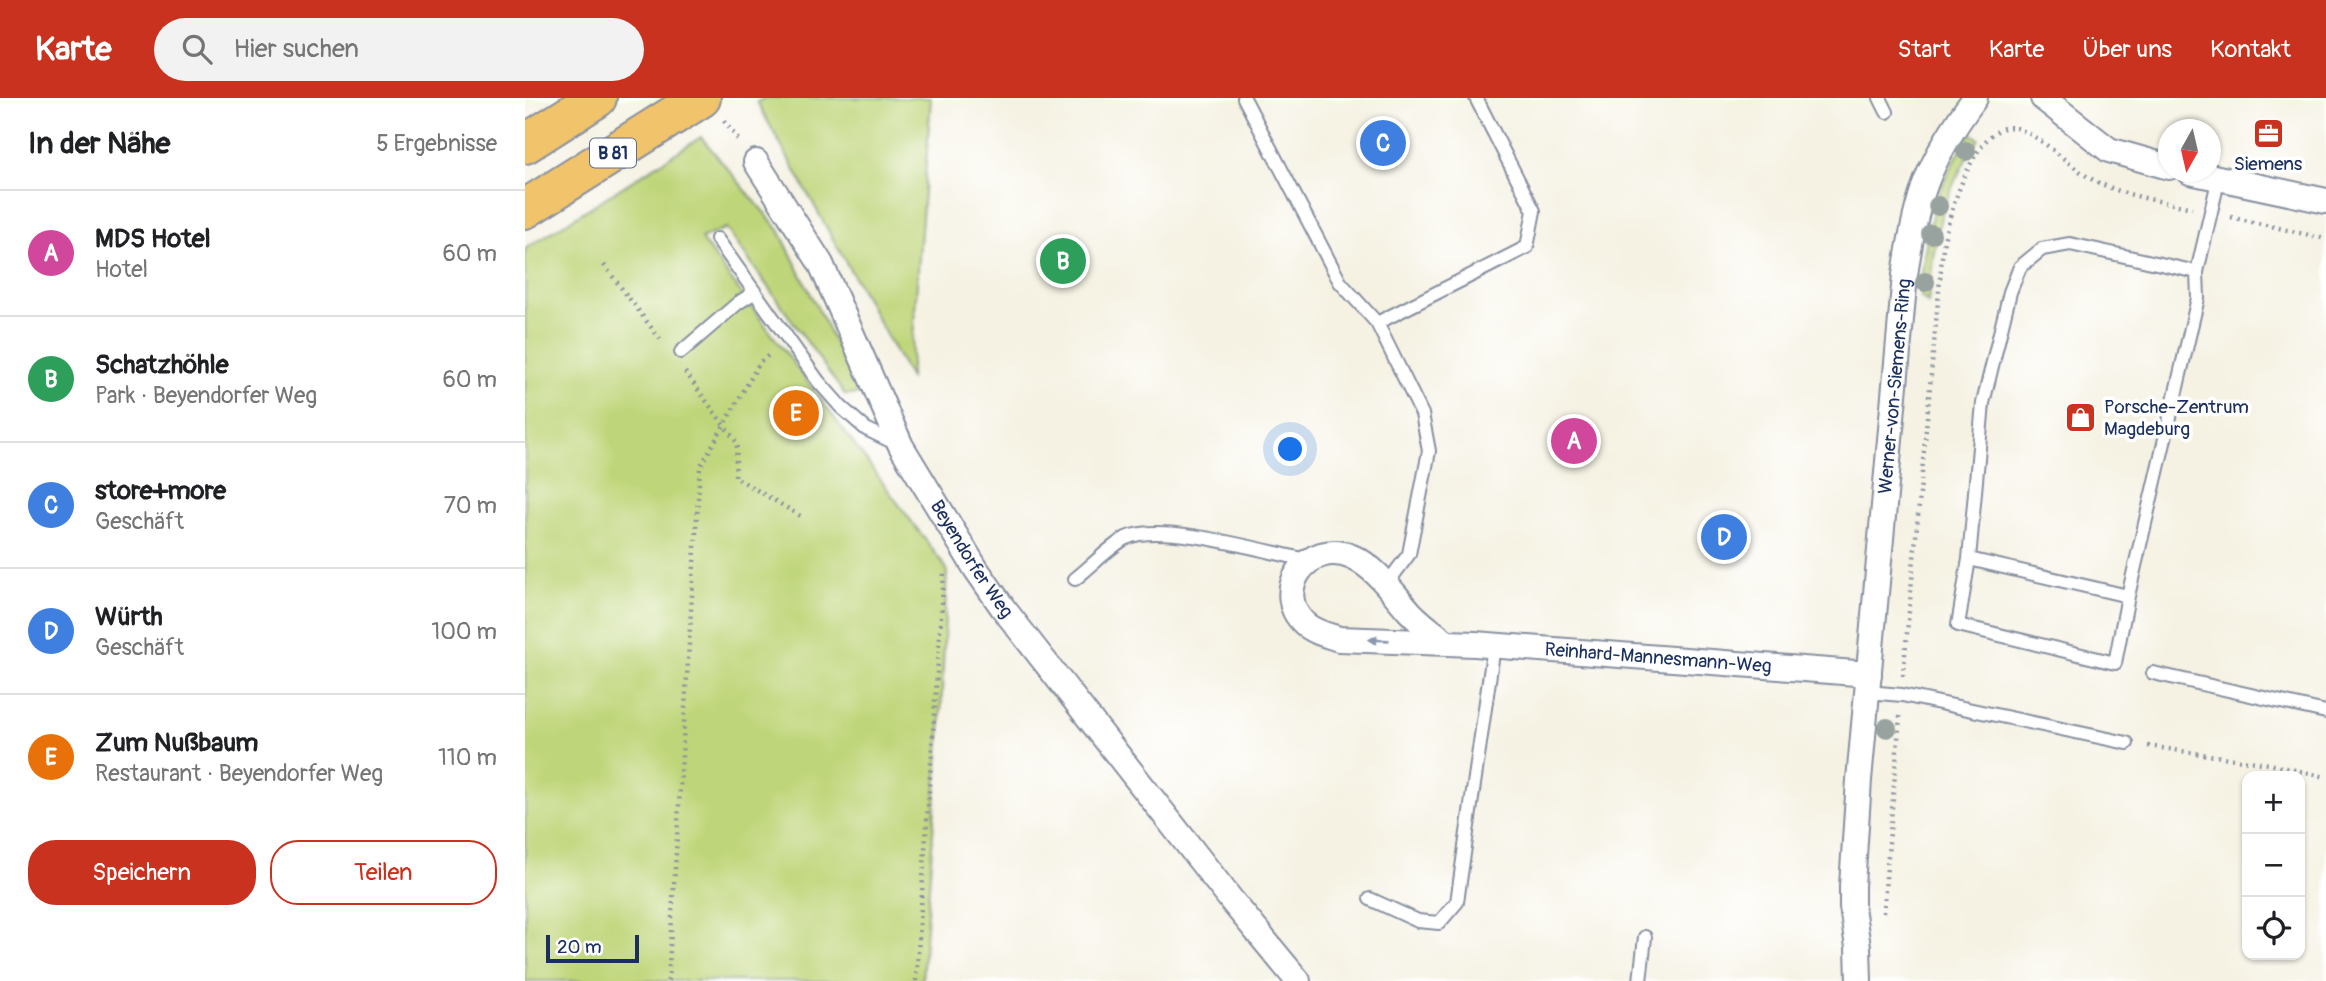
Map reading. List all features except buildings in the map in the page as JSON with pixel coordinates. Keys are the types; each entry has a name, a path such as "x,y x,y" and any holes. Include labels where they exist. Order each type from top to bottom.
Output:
{"highway":[{"path":"525,144 597,98"},
{"name":"B 81","path":"525,209 712,109"}],"street":[{"name":"Werner-von-Siemens-Ring","path":"1859,981 1852,886 1905,275 1914,218 1927,174 1975,98"},
{"path":"2043,98 2109,150 2158,164"},
{"name":"Beyendorfer Weg","path":"756,162 821,264 901,446 969,559 1003,608 1232,901 1298,981"},
{"path":"2221,177 2326,201"},
{"path":"1307,560 1319,554 1333,552 1365,564 1428,629 1447,643"},
{"name":"Reinhard-Mannesmann-Weg","path":"1307,560 1295,578 1291,591 1293,609 1305,624 1322,634 1339,639 1494,646 1868,683"}],"lane":[{"path":"1244,98 1341,282 1377,323 1422,414 1429,451 1409,554 1386,585"},
{"path":"1377,323 1527,247 1534,211 1476,98"},
{"path":"1880,98 1888,112"},
{"path":"2197,272 2070,244 2042,249 2020,267 2010,292 1983,403 1969,559 1958,625 2115,663 2197,298 2197,272 2218,182"},
{"path":"717,239 818,381 841,407 866,429 901,446"},
{"path":"681,352 738,303 755,292"},
{"path":"1075,579 1126,538 1148,533 1174,532 1307,560"},
{"path":"1969,559 2129,596"},
{"path":"1370,899 1418,921 1439,923 1457,902 1494,646"},
{"path":"2153,673 2326,712"},
{"path":"1868,683 1902,695 2127,743"},
{"path":"1640,981 1645,936"}],"path":[{"path":"712,109 756,162"},
{"path":"1882,922 1943,247 1958,188 1991,135"},
{"path":"668,981 700,467 760,362 789,341"},
{"path":"724,424 737,443 735,477 802,517"},
{"path":"916,981 945,566"},
{"path":"2127,743 2269,764 2326,777"}],"green space":[{"path":"765,98 931,98 910,378 757,102"},
{"path":"1971,133 1979,139 1955,180 1941,217 1928,303 1920,296 1933,210 1948,172"},
{"path":"701,137 779,230 860,394 845,395 726,228 701,239 947,569 940,739 922,981 525,981 525,249"}],"place":[{"name":"Siemens","path":"2268,133"},
{"name":"store+more","path":"1383,143"},
{"name":"Schatzhöhle","path":"1063,261"},
{"name":"Zum Nußbaum","path":"796,413"},
{"name":"Porsche-Zentrum Magdeburg","path":"2081,418"},
{"name":"MDS Hotel","path":"1574,441"},
{"name":"Würth","path":"1724,537"}]}
